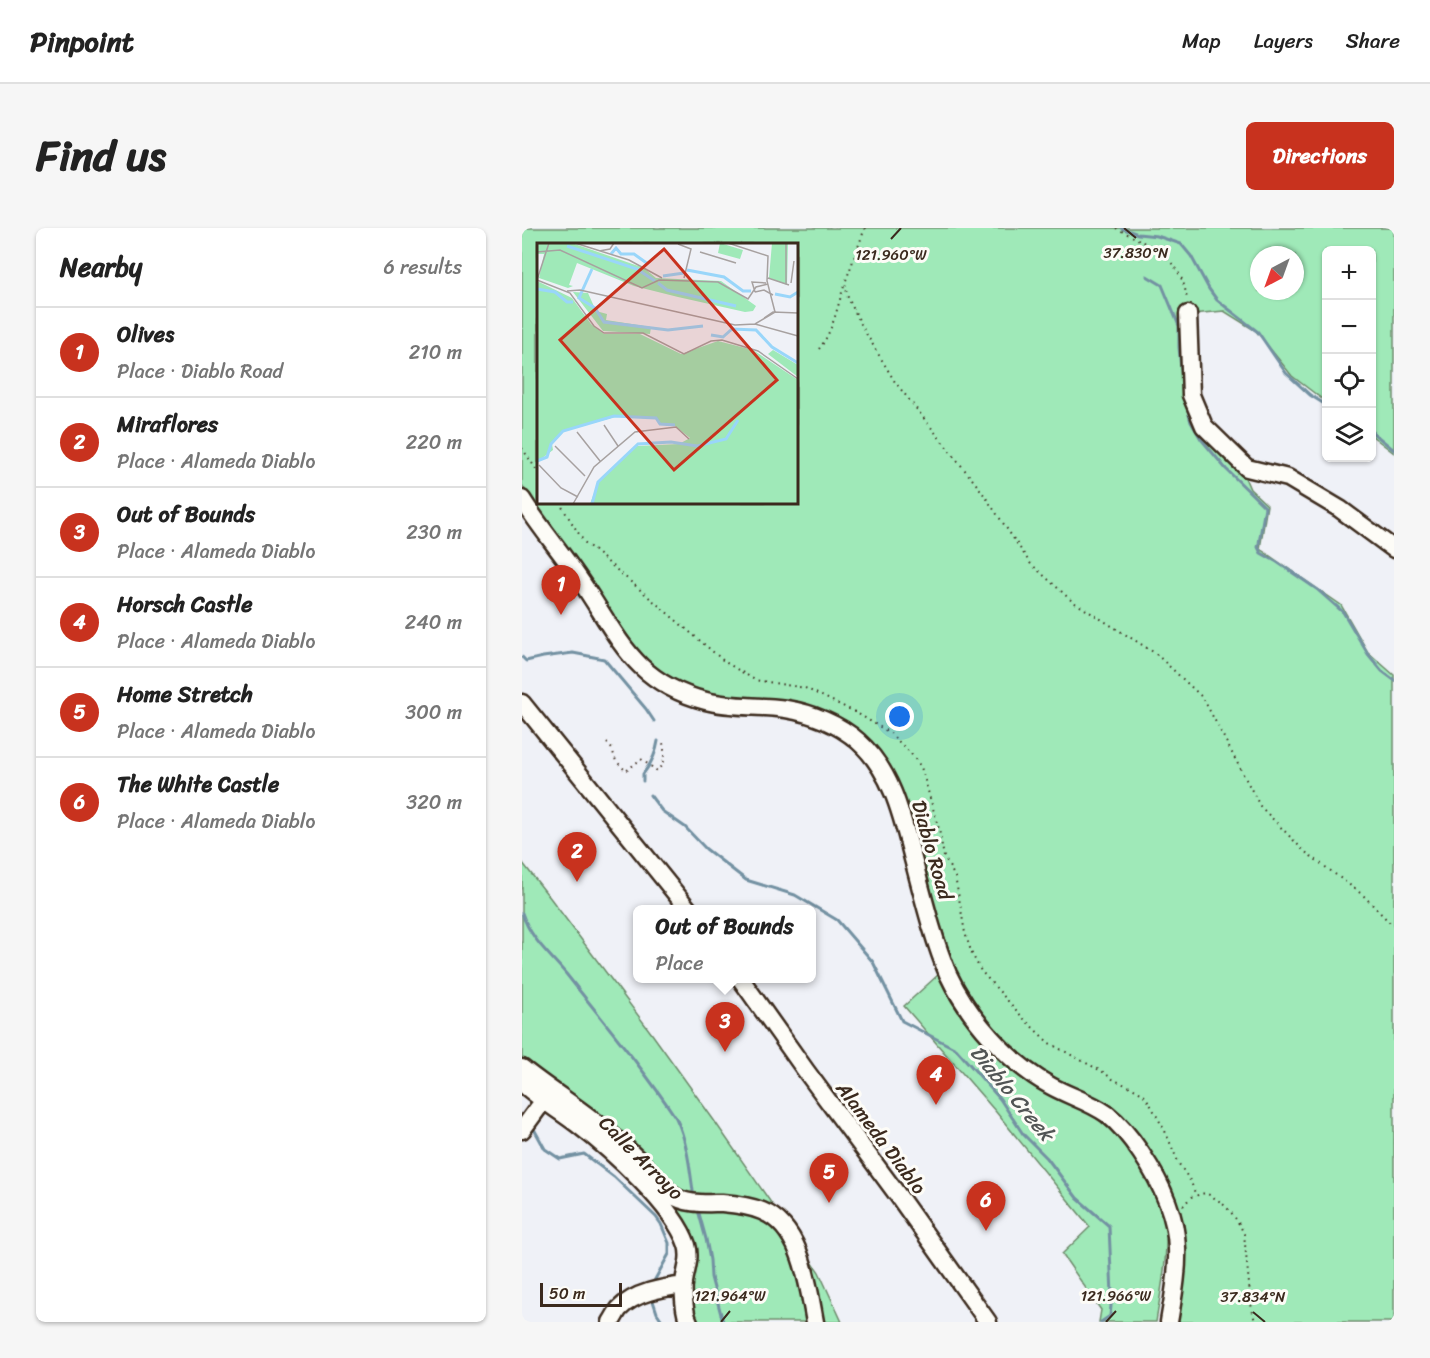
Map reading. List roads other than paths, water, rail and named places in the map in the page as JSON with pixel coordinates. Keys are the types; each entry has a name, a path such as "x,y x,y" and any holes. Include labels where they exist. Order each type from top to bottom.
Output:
{"street":[{"path":"1188,314 1191,395 1204,426 1247,468 1288,478 1331,504 1394,549"},
{"name":"Diablo Road","path":"522,499 582,582 624,647 644,670 657,680 694,698 728,706 798,711 836,726 867,750 883,771 893,794 938,947 947,972 969,1010 994,1041 1023,1067 1050,1085 1098,1108 1114,1120 1123,1128 1153,1173 1165,1196 1176,1240 1177,1259 1169,1322"},
{"path":"522,703 686,905"},
{"name":"Alameda Diablo","path":"744,983 988,1322"},
{"path":"522,1068 550,1090 593,1118 673,1196 693,1203 744,1206 762,1211 776,1219 789,1233 801,1259 815,1322"},
{"name":"Calle Arroyo","path":"522,1083 579,1125 624,1164 665,1207 680,1230 687,1247 688,1262 684,1285 686,1316 689,1322"},
{"path":"527,1123 544,1100"},
{"path":"611,1322 618,1311 629,1301 646,1293 684,1285"}],"waterway":[{"path":"1121,228 1181,244 1191,256 1217,300 1258,332 1286,373 1310,395 1322,402"},
{"path":"1147,276 1162,285 1179,326 1183,391"},
{"path":"1186,403 1191,422 1201,439 1226,469 1265,507 1258,547 1261,553 1318,590 1343,612 1368,654 1382,671 1394,680"},
{"path":"1376,435 1394,450"},
{"name":"Diablo Creek","path":"522,657 526,661 573,653 604,659 654,721"},
{"name":"Diablo Creek","path":"643,781 643,774 653,759 658,741"},
{"name":"Diablo Creek","path":"650,795 662,811 685,827 706,849 746,880 795,895 812,905"},
{"name":"Diablo Creek","path":"816,908 837,920 873,962 902,1021 956,1049 1000,1099 1023,1134 1047,1158 1077,1198 1109,1226 1112,1295 1110,1316 1101,1322"},
{"path":"522,913 536,939 623,1045 676,1118 686,1147 694,1198"},
{"path":"529,1127 534,1129 545,1149 560,1159 584,1154 614,1177 656,1217 669,1243 669,1254 653,1283"},
{"path":"698,1210 706,1239 711,1277 723,1322"},
{"path":"652,1298 663,1322"}],"place":[{"name":"Olives","path":"561,615"},
{"name":"Miraflores","path":"577,882"},
{"name":"Out of Bounds","path":"725,1052"},
{"name":"Horsch Castle","path":"936,1105"},
{"name":"Home Stretch","path":"829,1203"},
{"name":"The White Castle","path":"986,1231"}]}
